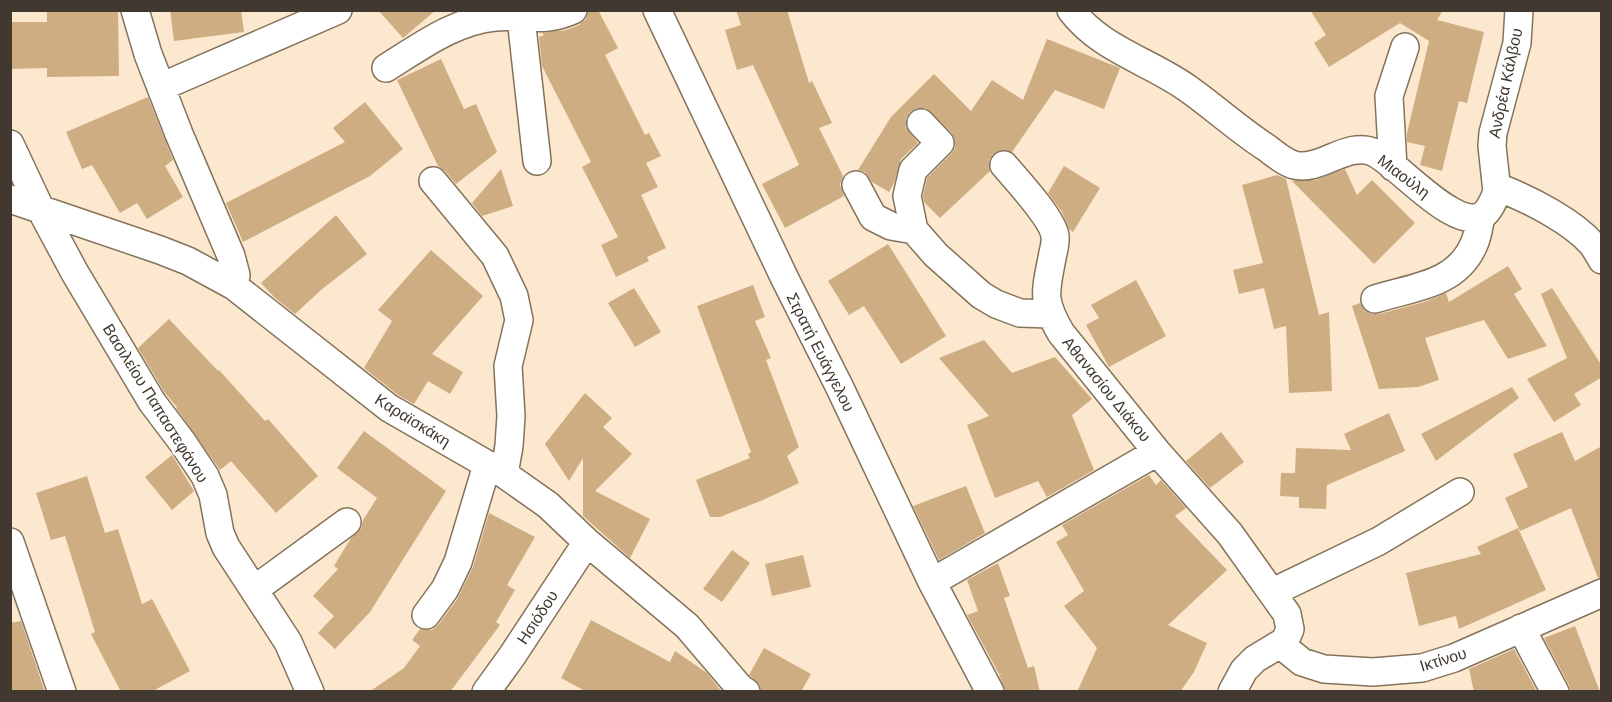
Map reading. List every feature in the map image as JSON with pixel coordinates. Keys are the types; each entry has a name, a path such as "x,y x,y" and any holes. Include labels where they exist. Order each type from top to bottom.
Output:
{"street":[{"path":"135,10 148,54 205,198 231,256 236,275 234,286"},
{"path":"161,87 338,10"},
{"path":"386,68 450,29 471,22 519,14 540,19 573,10"},
{"name":"Στρατή Ευάγγελου","path":"657,10 932,582 990,692"},
{"name":"Μιαούλη","path":"1071,10 1095,35 1185,87 1255,141 1294,165 1306,166 1353,151 1367,150 1380,156 1445,207 1463,215 1481,216"},
{"name":"Ανδρέα Κάλβου","path":"1497,192 1492,146 1493,133 1515,52 1519,10"},
{"path":"519,14 537,161"},
{"path":"1393,167 1389,96 1405,47"},
{"path":"921,123 940,142 913,170 907,196 914,230 936,255 981,295 996,304 1020,313 1050,314"},
{"name":"Βασιλείου Παπαστεφάνου","path":"10,144 40,208 75,273 129,364 205,476 213,495 220,533 226,547 288,642 310,692"},
{"name":"Αθανασίου Διάκου","path":"1004,165 1031,196 1055,235 1045,293 1050,314 1061,333 1157,452 1230,534 1273,592 1285,610 1290,624 1288,638 1281,645"},
{"path":"426,615 445,589 496,470 509,446 511,416 508,366 519,324 518,308 514,296 495,256 433,181"},
{"path":"856,185 873,217 891,226 914,230"},
{"path":"1375,298 1434,284 1460,267 1475,243 1481,216 1486,213 1497,192 1505,190 1578,232 1593,245 1602,260"},
{"path":"10,199 40,208"},
{"name":"Καραϊσκάκη","path":"40,208 188,261 234,286 389,408 496,470 548,505 587,542 687,626 740,688 746,692"},
{"path":"932,582 1157,452"},
{"path":"1273,592 1380,541 1460,492"},
{"path":"255,589 347,522"},
{"path":"10,542 62,692"},
{"name":"Ησιόδου","path":"486,692 587,542"},
{"name":"Ικτίνου","path":"1281,645 1294,657 1312,666 1352,672 1422,668 1454,658 1602,593"},
{"path":"1521,628 1556,692"},
{"path":"1232,692 1250,664 1281,645"}],"building":[{"path":"47,10 118,10 119,76 47,77 47,68 10,69 10,22 47,22"},
{"path":"170,10 241,10 244,32 174,41"},
{"path":"378,10 436,10 403,38"},
{"path":"588,10 598,10 618,48 605,55 645,135 649,133 661,156 646,163 658,187 641,195 666,248 647,257 649,261 616,277 601,245 618,237 582,167 591,162 542,66 539,37 544,35 542,33 566,30 579,25 586,19"},
{"path":"736,10 787,10 809,83 812,81 832,123 819,128 843,176 840,185 844,196 785,228 762,184 799,165 753,65 737,70 725,30 741,25"},
{"path":"1310,10 1443,10 1437,20 1484,32 1467,103 1459,101 1442,171 1420,165 1425,146 1407,142 1407,133 1429,41 1400,23 1329,67 1314,43 1326,35"},
{"path":"1047,39 1120,68 1104,109 1055,90 1012,152 1002,150 993,154 989,160 990,171 940,218 924,202 923,196 927,178 951,154 955,148 955,140 951,132 926,108 917,108 906,118 906,127 918,143 901,159 889,192 872,182 865,172 858,170 891,117 934,74 971,111 992,80 1023,100"},
{"path":"441,59 464,109 476,104 497,152 456,184 438,166 397,80"},
{"path":"148,97 173,160 165,166 183,197 147,219 137,203 120,213 92,165 82,169 66,132"},
{"path":"365,102 403,149 370,176 243,242 226,203 345,142 333,128"},
{"path":"1064,166 1100,188 1073,232 1048,193"},
{"path":"501,169 513,206 482,216 472,203"},
{"path":"1345,169 1357,195 1372,180 1415,223 1374,264 1292,181 1316,180"},
{"path":"1277,175 1286,179 1319,315 1329,312 1332,391 1289,393 1286,326 1274,329 1264,288 1239,294 1233,270 1263,263 1242,185"},
{"path":"336,215 367,254 295,314 261,283"},
{"path":"888,244 946,336 901,364 864,306 849,315 828,281"},
{"path":"431,250 483,296 432,354 463,372 450,394 428,381 414,404 398,395 364,368 392,321 378,310"},
{"path":"1508,266 1522,289 1514,294 1547,346 1508,359 1484,320 1425,338 1439,380 1418,387 1379,389 1352,306 1360,303 1365,311 1379,314 1424,302 1446,293 1449,302"},
{"path":"1136,280 1166,336 1109,367 1086,325 1099,318 1091,305"},
{"path":"753,285 765,317 755,321 771,358 766,360 799,447 787,456 799,483 720,517 710,517 696,480 750,458 748,454 751,452 697,306"},
{"path":"634,288 661,332 635,347 608,303"},
{"path":"1552,288 1602,366 1602,377 1574,394 1581,405 1554,422 1527,379 1567,358 1541,294"},
{"path":"169,319 265,421 268,419 318,476 276,513 231,461 220,470 165,393 138,348"},
{"path":"984,340 1012,373 1055,357 1092,399 1072,415 1094,470 1047,497 1038,481 995,498 967,425 989,416 939,358"},
{"path":"1512,387 1519,398 1436,461 1421,434"},
{"path":"585,393 612,418 603,427 632,454 595,491 650,519 630,558 583,516 583,458 569,481 545,444"},
{"path":"1389,413 1405,451 1327,485 1326,509 1299,508 1299,497 1280,496 1281,473 1295,473 1296,448 1351,450 1344,434"},
{"path":"364,431 446,491 370,612 335,649 318,633 334,616 313,596 338,569 334,566 351,538 361,529 363,520 377,498 337,468"},
{"path":"1221,432 1244,462 1210,488 1186,461"},
{"path":"1562,432 1575,461 1602,446 1602,578 1598,578 1571,508 1520,531 1505,498 1528,487 1513,454"},
{"path":"172,455 194,491 172,510 145,477"},
{"path":"1149,475 1156,485 1161,480 1186,508 1175,516 1227,570 1168,625 1207,643 1194,672 1180,692 1077,692 1097,648 1064,606 1084,591 1056,542 1068,535 1062,525"},
{"path":"87,476 105,533 118,529 142,604 152,599 190,671 151,692 121,692 91,634 95,632 65,536 51,540 36,493"},
{"path":"966,486 985,533 939,560 913,506"},
{"path":"489,513 535,537 507,585 515,590 496,622 500,625 450,692 369,692 404,668 420,646 412,640 420,629 432,630 458,598 473,567"},
{"path":"1518,528 1546,590 1459,629 1456,616 1419,626 1406,573 1481,554 1477,547"},
{"path":"732,550 750,563 722,602 703,589"},
{"path":"803,555 811,587 772,596 765,564"},
{"path":"998,563 1010,596 1004,598 1028,668 1034,666 1040,692 1006,692 999,675 1003,673 999,674 967,615 978,611 967,580"},
{"path":"591,620 670,662 675,651 707,673 722,692 587,692 561,678"},
{"path":"21,621 45,692 10,692 10,623"},
{"path":"1575,626 1600,692 1571,692 1544,638"},
{"path":"764,648 811,674 801,692 761,692 760,685 749,675"},
{"path":"1514,649 1537,692 1474,692 1469,669"}]}
